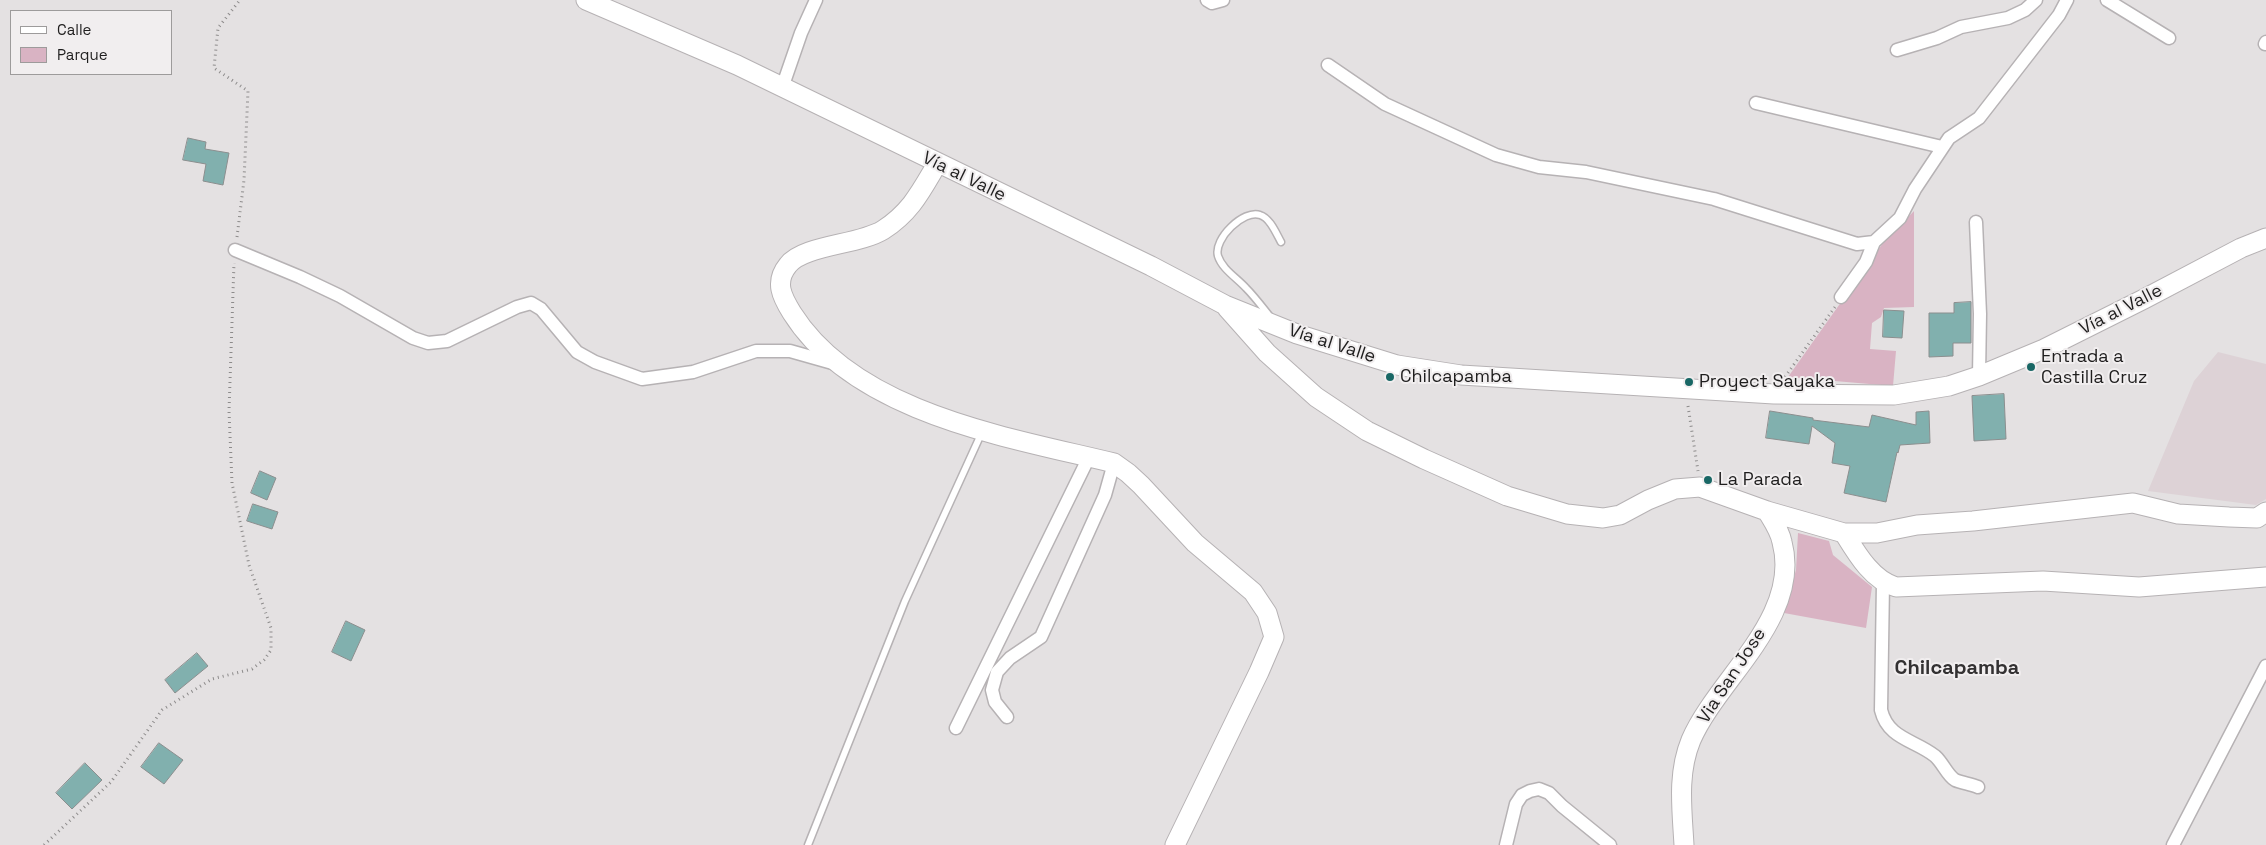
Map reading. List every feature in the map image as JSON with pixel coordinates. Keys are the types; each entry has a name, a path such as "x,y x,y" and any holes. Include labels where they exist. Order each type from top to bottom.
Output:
{"street":[{"name":"Vía al Valle","path":"586,0 737,65 937,164 1151,266 1225,305 1278,326 1397,365 1461,375 1774,394 1894,395 1950,386 2044,349 2241,248 2266,238"},
{"path":"782,88 801,33 816,0"},
{"path":"1207,0 1212,3 1223,0"},
{"path":"1896,50 1937,38 1961,28 2008,18 2025,10 2036,0"},
{"path":"1841,298 1866,262 1874,242 1900,218 1949,138 1979,118 2059,15 2067,0"},
{"path":"2107,0 2169,38"},
{"path":"1328,65 1385,104 1496,154 1539,167 1586,172 1714,199 1857,244 1874,242"},
{"path":"1756,103 1942,148"},
{"path":"937,164 911,208 882,231 850,243 812,251 788,264 779,281 783,298 800,326 841,366 889,395 936,416 983,430 1114,463 1141,485 1194,543 1253,592 1266,613 1274,637 1175,845"},
{"path":"1976,222 1980,314 1979,376"},
{"path":"235,250 340,296 413,338 428,343 447,341 517,307 531,303 542,309 577,352 595,362 642,378 693,372 756,352 790,351 841,366"},
{"path":"1225,305 1267,353 1323,402 1366,431 1507,496 1567,514 1603,518 1620,515 1648,500 1675,489 1700,487 1767,511 1844,534 1877,533 1917,525 1973,521 2133,503 2178,514 2257,518 2266,512"},
{"path":"956,728 1089,457"},
{"path":"1007,717 995,702 992,690 998,672 1010,658 1041,637 1105,495 1114,463"},
{"name":"Via San Jose","path":"1684,845 1680,786 1692,739 1704,717 1758,637 1780,599 1785,578 1783,543 1767,511"},
{"path":"1844,534 1854,549 1883,583 1896,587 2044,581 2139,587 2266,577"},
{"path":"1883,583 1881,710 1885,722 1896,735 1923,748 1937,758 1954,779 1978,787"},
{"path":"2173,845 2209,771 2266,666"},
{"path":"1506,845 1516,804 1522,795 1539,789 1550,793 1562,806 1610,845"}],"lane":[{"path":"1278,326 1245,286 1222,264 1217,254 1221,242 1232,226 1250,214 1262,215 1272,225 1281,242"},
{"path":"808,845 905,601 983,430"}],"path":[{"path":"44,845 112,782 162,710 212,679 252,669 264,660 271,650 270,628 249,565 232,484 229,411 235,250 244,180 248,91 214,68 218,28 240,0"},
{"path":"1774,394 1841,298"},
{"path":"1686,388 1700,487"}],"shaded area":[{"path":"2218,352 2266,364 2266,499 2256,505 2148,491 2194,381"}],"green space":[{"path":"1914,211 1914,307 1884,308 1881,317 1872,323 1870,349 1896,351 1893,386 1788,377 1883,243"},
{"path":"1798,533 1829,541 1833,555 1872,587 1866,628 1784,613 1796,570"}],"building":[{"path":"188,138 206,142 205,149 229,153 223,185 203,181 206,164 183,160"},
{"path":"1971,302 1971,343 1953,343 1953,356 1929,357 1929,313 1954,313 1954,303"},
{"path":"1884,310 1904,311 1902,338 1883,337"},
{"path":"2004,394 2006,439 1974,441 1972,396"},
{"path":"1770,411 1813,418 1813,420 1869,427 1872,415 1916,425 1916,412 1929,411 1930,443 1900,445 1886,502 1844,493 1850,466 1832,463 1835,443 1812,426 1809,444 1766,438"},
{"path":"260,471 276,478 267,500 251,493"},
{"path":"253,504 278,512 272,529 247,521"},
{"path":"346,621 365,630 351,661 332,652"},
{"path":"197,653 208,666 175,693 165,680"},
{"path":"159,743 183,760 164,784 141,767"},
{"path":"85,763 102,780 72,809 56,793"}],"place":[{"name":"Entrada a Castilla Cruz","path":"2031,367"},
{"name":"Chilcapamba","path":"1390,377"},
{"name":"Proyect Sayaka","path":"1689,382"},
{"name":"La Parada","path":"1708,480"}],"district":[{"name":"Chilcapamba","path":"1957,669"}]}
